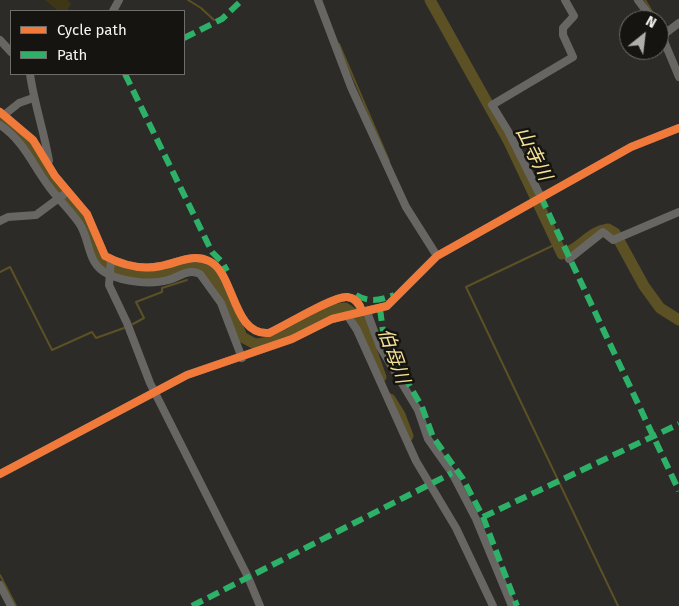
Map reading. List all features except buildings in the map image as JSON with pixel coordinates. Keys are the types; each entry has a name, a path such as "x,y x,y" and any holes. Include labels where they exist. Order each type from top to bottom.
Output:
{"street":[{"path":"318,0 351,87 406,207 437,256"},
{"path":"541,198 508,131 492,105 573,57 563,32 574,16 565,0"},
{"path":"0,40 10,51"},
{"path":"669,52 679,77"},
{"path":"30,75 33,98 46,143 49,161 47,164"},
{"path":"33,98 18,103 2,114 33,140 47,164 87,214 109,267 109,285 155,394 248,577 260,606"},
{"path":"0,126 22,144 59,199 79,224 94,262 144,282 168,280 189,272 200,274 221,303 242,358"},
{"path":"0,474 194,372 242,358 292,339 332,319 387,306 437,256 631,147 679,128"},
{"path":"0,221 8,217 36,215 68,191"},
{"path":"569,259 603,232 613,240 679,212"},
{"path":"109,267 150,267 184,258 197,257 211,261 221,274 248,326 260,333 269,334 338,298 354,299 360,304 380,347 418,410 428,439 452,472 476,519 512,606"},
{"path":"347,315 357,330 416,461 456,528 493,606"},
{"path":"0,586 11,606"}],"shaded area":[{"path":"45,0 68,0 71,4 68,10 57,10"}],"waterway":[{"path":"188,0 201,8 214,20"},
{"name":"山寺川","path":"430,0 508,140 562,254 574,249 595,233 608,229 615,233 644,286 660,308 679,320"},
{"path":"645,0 651,10"},
{"path":"339,44 389,161"},
{"name":"伯母川","path":"0,120 21,135 56,187 79,213 90,233 98,260 106,265 134,275 158,274 188,264 200,266 208,271 220,287 230,306 242,337 255,344 278,339 324,314 345,308 360,318 381,377"},
{"path":"552,246 466,287 618,606"},
{"path":"0,272 10,267 52,350 92,332 96,338 124,328"},
{"path":"133,324 144,318 136,302 162,292 162,288 187,280"},
{"name":"伯母川","path":"390,399 400,415 408,436"},
{"path":"0,575 16,606"}],"marked path":[{"path":"185,38 222,19 242,0"},
{"path":"125,75 212,252 222,262 227,271"},
{"path":"541,197 679,491"},
{"path":"356,295 375,300 394,295"},
{"path":"380,309 383,331 389,350 422,407 433,437 463,479 483,517 517,606"},
{"path":"483,517 679,424"},
{"path":"192,606 452,473"}],"cycle path":[{"path":"0,112 33,140 55,176 87,214 105,256 118,262 139,267 161,266 191,258 209,261 218,268 224,278 241,315 248,325 257,331 269,333 320,306 340,298 347,297 355,300 362,312"},
{"path":"0,474 187,375 292,339 332,319 387,306 437,256 631,147 679,128"}]}
